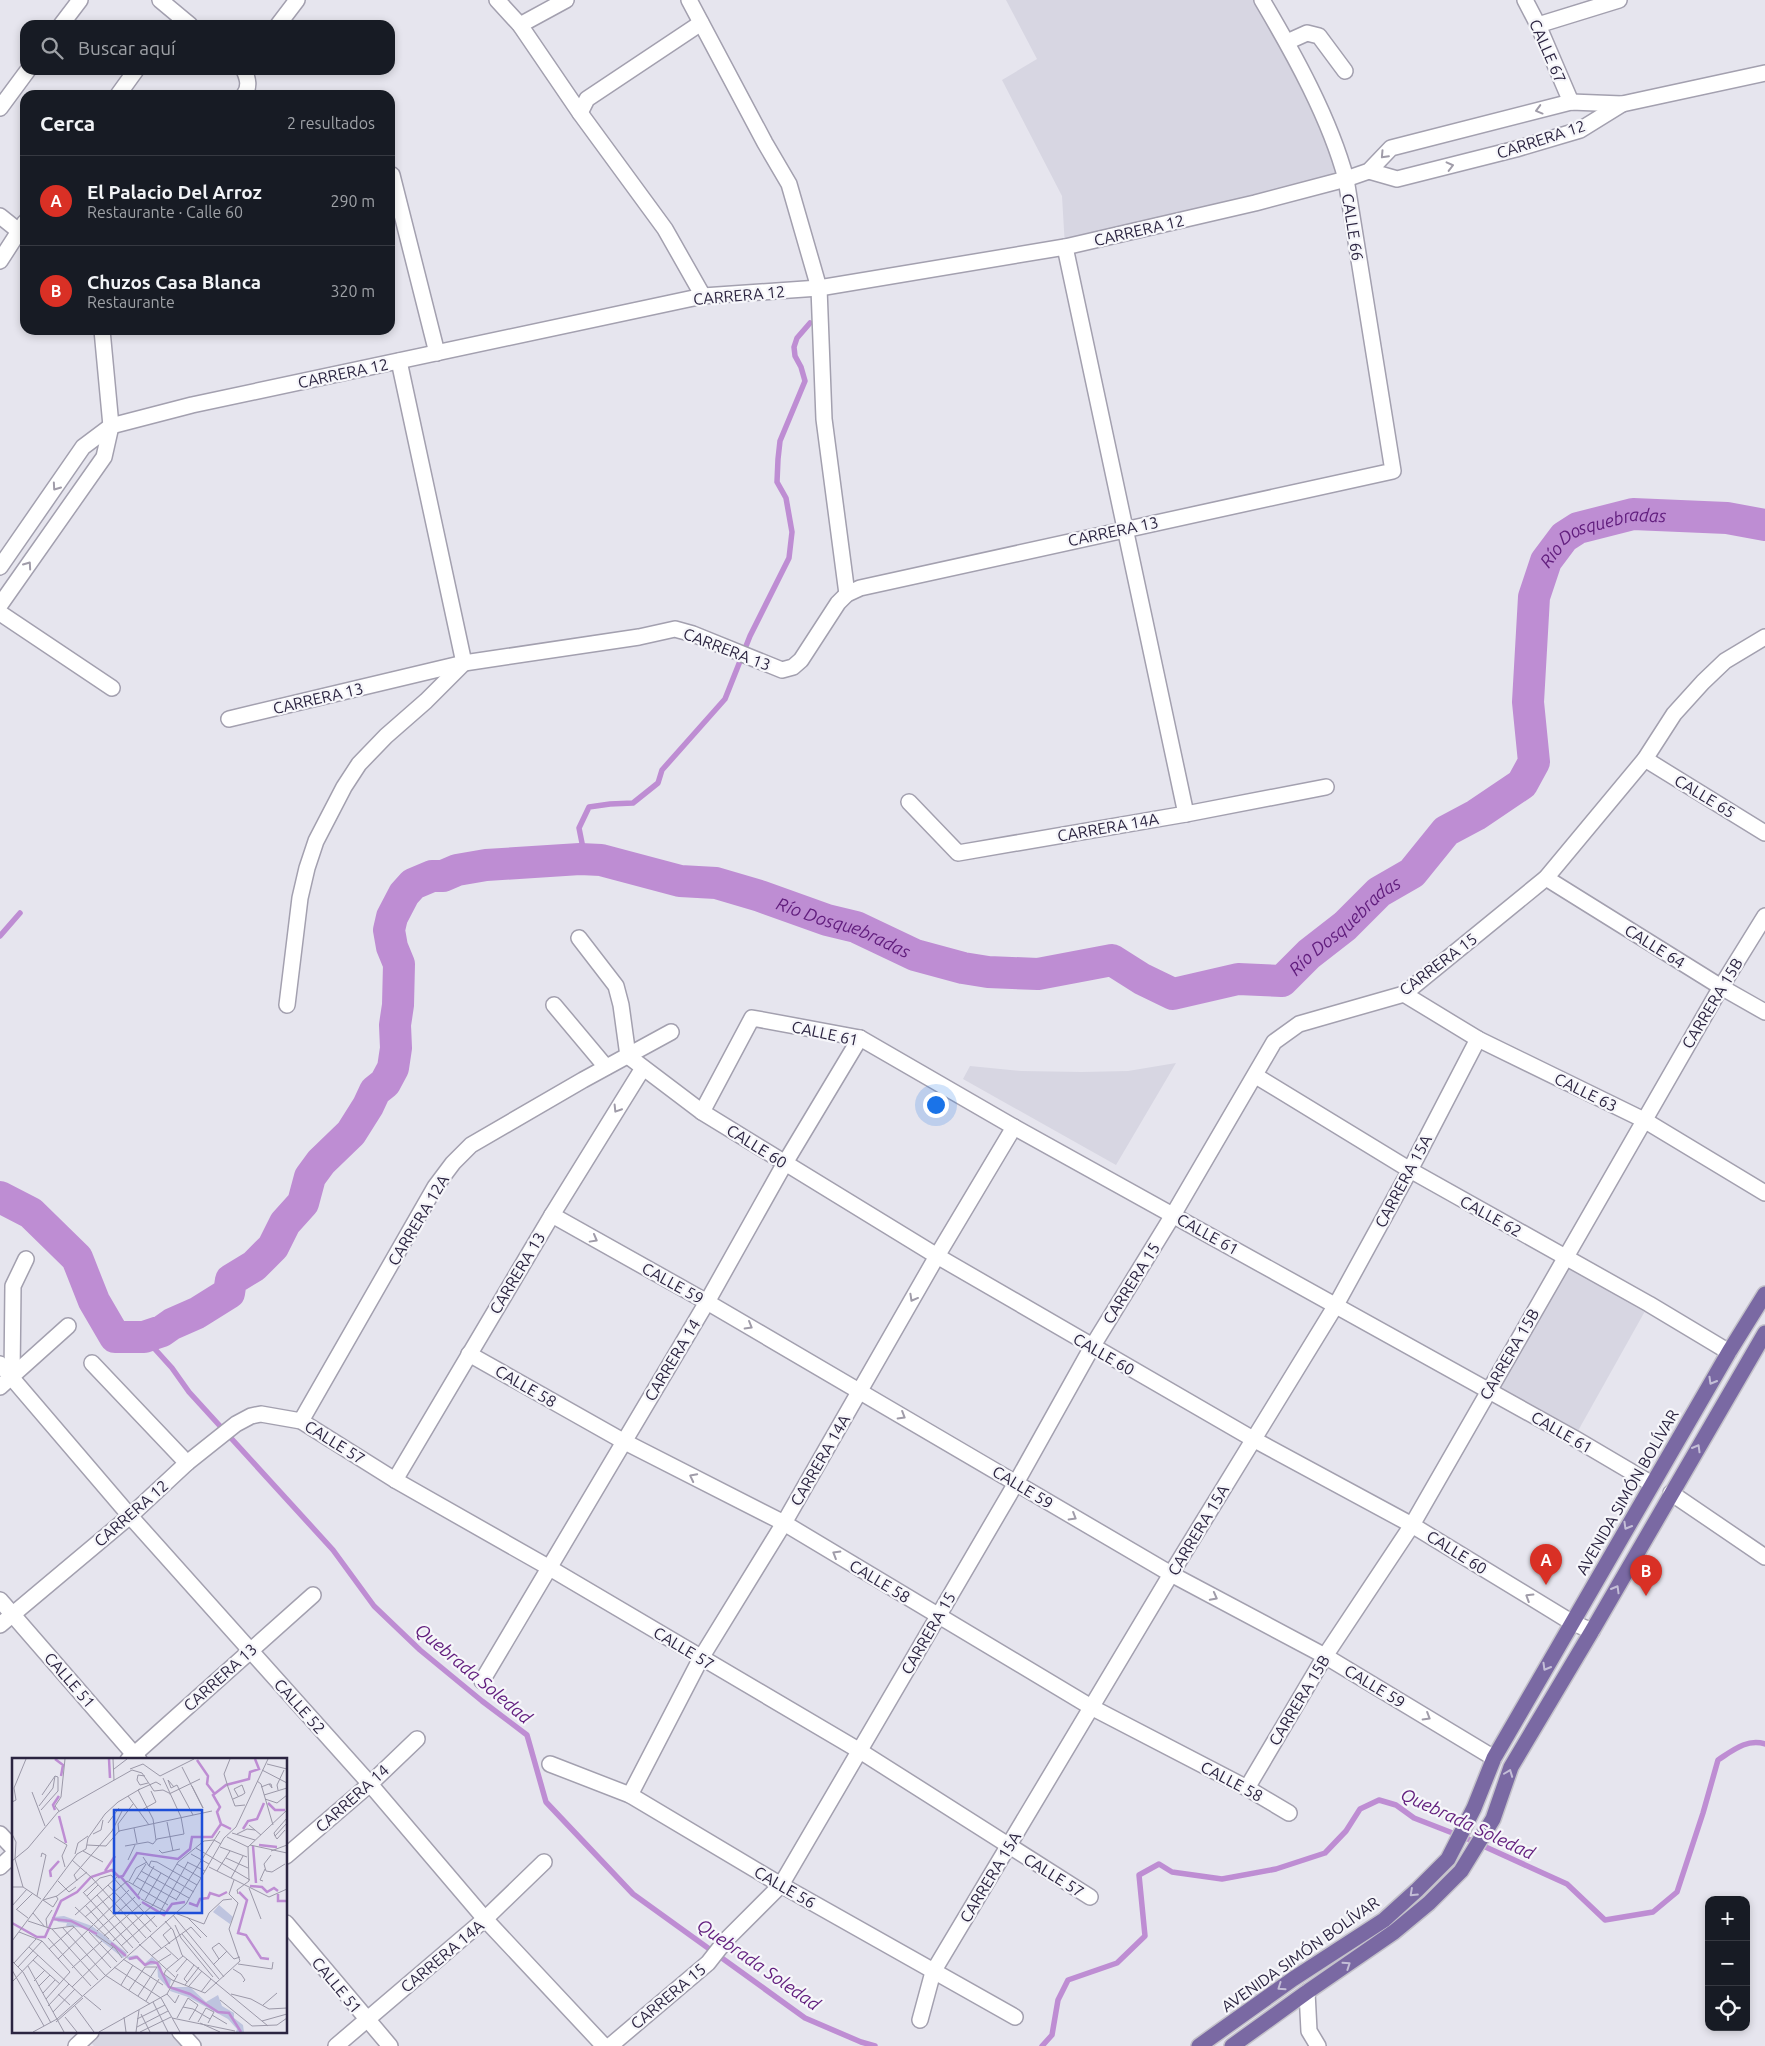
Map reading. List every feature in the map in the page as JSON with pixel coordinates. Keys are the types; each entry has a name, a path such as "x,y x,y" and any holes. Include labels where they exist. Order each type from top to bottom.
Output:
{"main road":[{"name":"AVENIDA SIMÓN BOLÍVAR","path":"1200,2046 1293,1979 1384,1920 1448,1859 1474,1808 1494,1758 1571,1622 1765,1294"},
{"path":"1232,2046 1394,1932 1429,1903 1462,1871 1493,1819 1511,1767 1765,1332"}],"street":[{"path":"65,20 80,0"},
{"path":"282,20 297,0"},
{"path":"497,0 520,25 580,113 665,229 703,296"},
{"path":"520,25 566,0"},
{"path":"689,0 765,143 789,184 819,288 824,420 847,594"},
{"name":"CALLE 66","path":"1262,0 1287,42 1338,150 1346,179 1393,471"},
{"name":"CALLE 67","path":"1525,0 1538,25 1571,102"},
{"path":"1538,25 1616,0"},
{"path":"170,10 183,20"},
{"path":"580,113 587,99 700,23"},
{"path":"1287,42 1307,33 1319,36 1345,70"},
{"name":"CARRERA 12","path":"0,567 83,447 110,426 192,405 703,296 819,288 1064,247 1254,203 1346,179 1369,171 1391,148 1571,102 1622,104 1765,73"},
{"path":"0,108 24,75"},
{"path":"122,90 132,75"},
{"path":"246,75 248,80 247,90"},
{"name":"CARRERA 12","path":"1369,171 1397,179 1516,149 1580,130 1622,104"},
{"path":"395,187 437,353"},
{"path":"0,216 20,228"},
{"path":"0,261 20,234"},
{"path":"1064,247 1186,814"},
{"path":"0,605 104,457 110,426 102,335"},
{"path":"287,1005 300,898 316,841 359,764 464,663 399,361"},
{"name":"CARRERA 13","path":"228,719 464,663 639,637 675,629 693,634 782,670 793,667 810,649 838,604 847,594 860,588 1393,471"},
{"path":"0,613 112,688"},
{"name":"CARRERA 15","path":"610,2046 708,1963 726,1940 781,1885 1016,1483 1092,1347 1174,1216 1274,1042 1299,1024 1404,994 1546,878 1644,759 1674,714 1703,682 1725,661 1762,642"},
{"name":"CALLE 65","path":"1644,759 1765,833"},
{"name":"CARRERA 14A","path":"909,802 958,853 1186,814 1326,787"},
{"name":"CALLE 64","path":"1546,878 1765,1012"},
{"name":"CARRERA 15B","path":"1247,1788 1325,1656 1412,1525 1721,986 1765,916"},
{"path":"579,938 616,986 621,1005 628,1056"},
{"name":"CALLE 63","path":"1404,994 1478,1039 1644,1120 1765,1193"},
{"path":"554,1005 606,1067"},
{"name":"CALLE 61","path":"702,1112 752,1018 860,1038 1014,1127 1489,1390 1652,1484"},
{"name":"CARRERA 12A","path":"301,1421 435,1187 453,1163 472,1145 606,1067 671,1032"},
{"name":"CARRERA 14","path":"482,1681 707,1302 785,1163 860,1038"},
{"name":"CARRERA 15A","path":"920,2020 933,1972 1171,1574 1336,1305 1410,1170 1478,1039"},
{"name":"CALLE 60","path":"628,1056 702,1112 937,1256 1253,1439 1412,1525 1571,1622 1592,1631"},
{"name":"CARRERA 13","path":"395,1480 552,1215 643,1068"},
{"name":"CALLE 62","path":"1256,1076 1410,1170 1565,1256 1729,1352"},
{"name":"CARRERA 14A","path":"630,1795 700,1658 784,1523 937,1256 1014,1127"},
{"name":"CALLE 59","path":"552,1215 707,1302 1171,1574 1325,1656 1494,1758"},
{"path":"12,1376 13,1286 26,1259"},
{"path":"0,1387 68,1326"},
{"name":"CALLE 58","path":"469,1354 623,1441 784,1523 1092,1707 1247,1788 1289,1813"},
{"path":"92,1363 187,1463"},
{"name":"CALLE 52","path":"0,1364 130,1516 370,1784 485,1919 604,2046"},
{"name":"CARRERA 12","path":"0,1625 130,1516 187,1463 236,1424 251,1416 270,1415"},
{"name":"CALLE 57","path":"270,1415 301,1421 395,1480 548,1567 860,1751 1090,1897"},
{"path":"1671,1493 1765,1557"},
{"name":"CARRERA 13","path":"134,1758 250,1650 313,1595"},
{"name":"CALLE 51","path":"0,1600 134,1758"},
{"name":"CARRERA 14","path":"288,1854 370,1784 417,1738"},
{"name":"CALLE 56","path":"550,1764 630,1795 781,1885 1015,2017"},
{"path":"0,1834 12,1847"},
{"path":"0,1867 12,1856"},
{"name":"CARRERA 14A","path":"336,2046 485,1919 544,1862"},
{"name":"CALLE 51","path":"288,1925 390,2046"},
{"path":"1307,1992 1309,2031 1318,2046"},
{"path":"76,2046 89,2034"},
{"path":"182,2034 192,2046"}],"shaded area":[{"path":"1006,0 1262,0 1346,179 1065,247 1062,196 1002,80 1037,59"},
{"path":"1176,1063 1116,1165 963,1079 970,1066 1021,1071 1082,1072 1128,1071"},
{"path":"1565,1257 1649,1304 1574,1438 1489,1390"},
{"path":"89,2034 182,2034 193,2046 94,2046 86,2037"}],"waterway":[{"path":"580,859 583,848 579,828 589,807 633,803 658,783 662,770 725,699 750,636 789,558 792,532 786,498 777,482 778,459 780,441 805,381 795,356 794,347 797,338 810,323"},
{"name":"Río Dosquebradas","path":"0,1197 31,1213 77,1258 94,1301 115,1337 144,1337 162,1331 172,1324 197,1313 229,1293 231,1280 254,1266 273,1247 285,1223 303,1203 310,1177 321,1162 351,1133 375,1091 385,1083 393,1068 396,1048 395,1025 398,1005 399,964 392,947 389,930 392,917 404,894 413,884 432,876 443,876 457,870 486,865 580,859 601,860 680,881 716,883 760,896 827,920 856,927 915,955 963,968 988,972 1038,974 1112,960 1142,979 1173,994 1238,979 1282,981 1309,954 1345,926 1379,892 1412,873 1446,831 1476,815 1522,784 1534,762 1528,702 1534,597 1546,561 1564,537 1578,528 1633,514 1727,518 1765,525"},
{"path":"0,936 20,913"},
{"name":"Quebrada Soledad","path":"144,1337 172,1368 189,1392 333,1550 374,1606 420,1650 527,1735 546,1802 633,1894 805,2018 875,2046"},
{"name":"Quebrada Soledad","path":"1042,2046 1052,2035 1058,2000 1068,1980 1117,1963 1145,1936 1139,1875 1159,1864 1172,1872 1222,1879 1276,1869 1325,1853 1346,1831 1360,1809 1379,1800 1396,1805 1414,1818 1468,1839 1567,1884 1605,1920 1653,1912 1677,1892 1718,1760 1734,1749 1746,1744 1765,1744"}],"place":[{"name":"El Palacio Del Arroz","path":"1546,1585"},
{"name":"Chuzos Casa Blanca","path":"1646,1596"}]}
